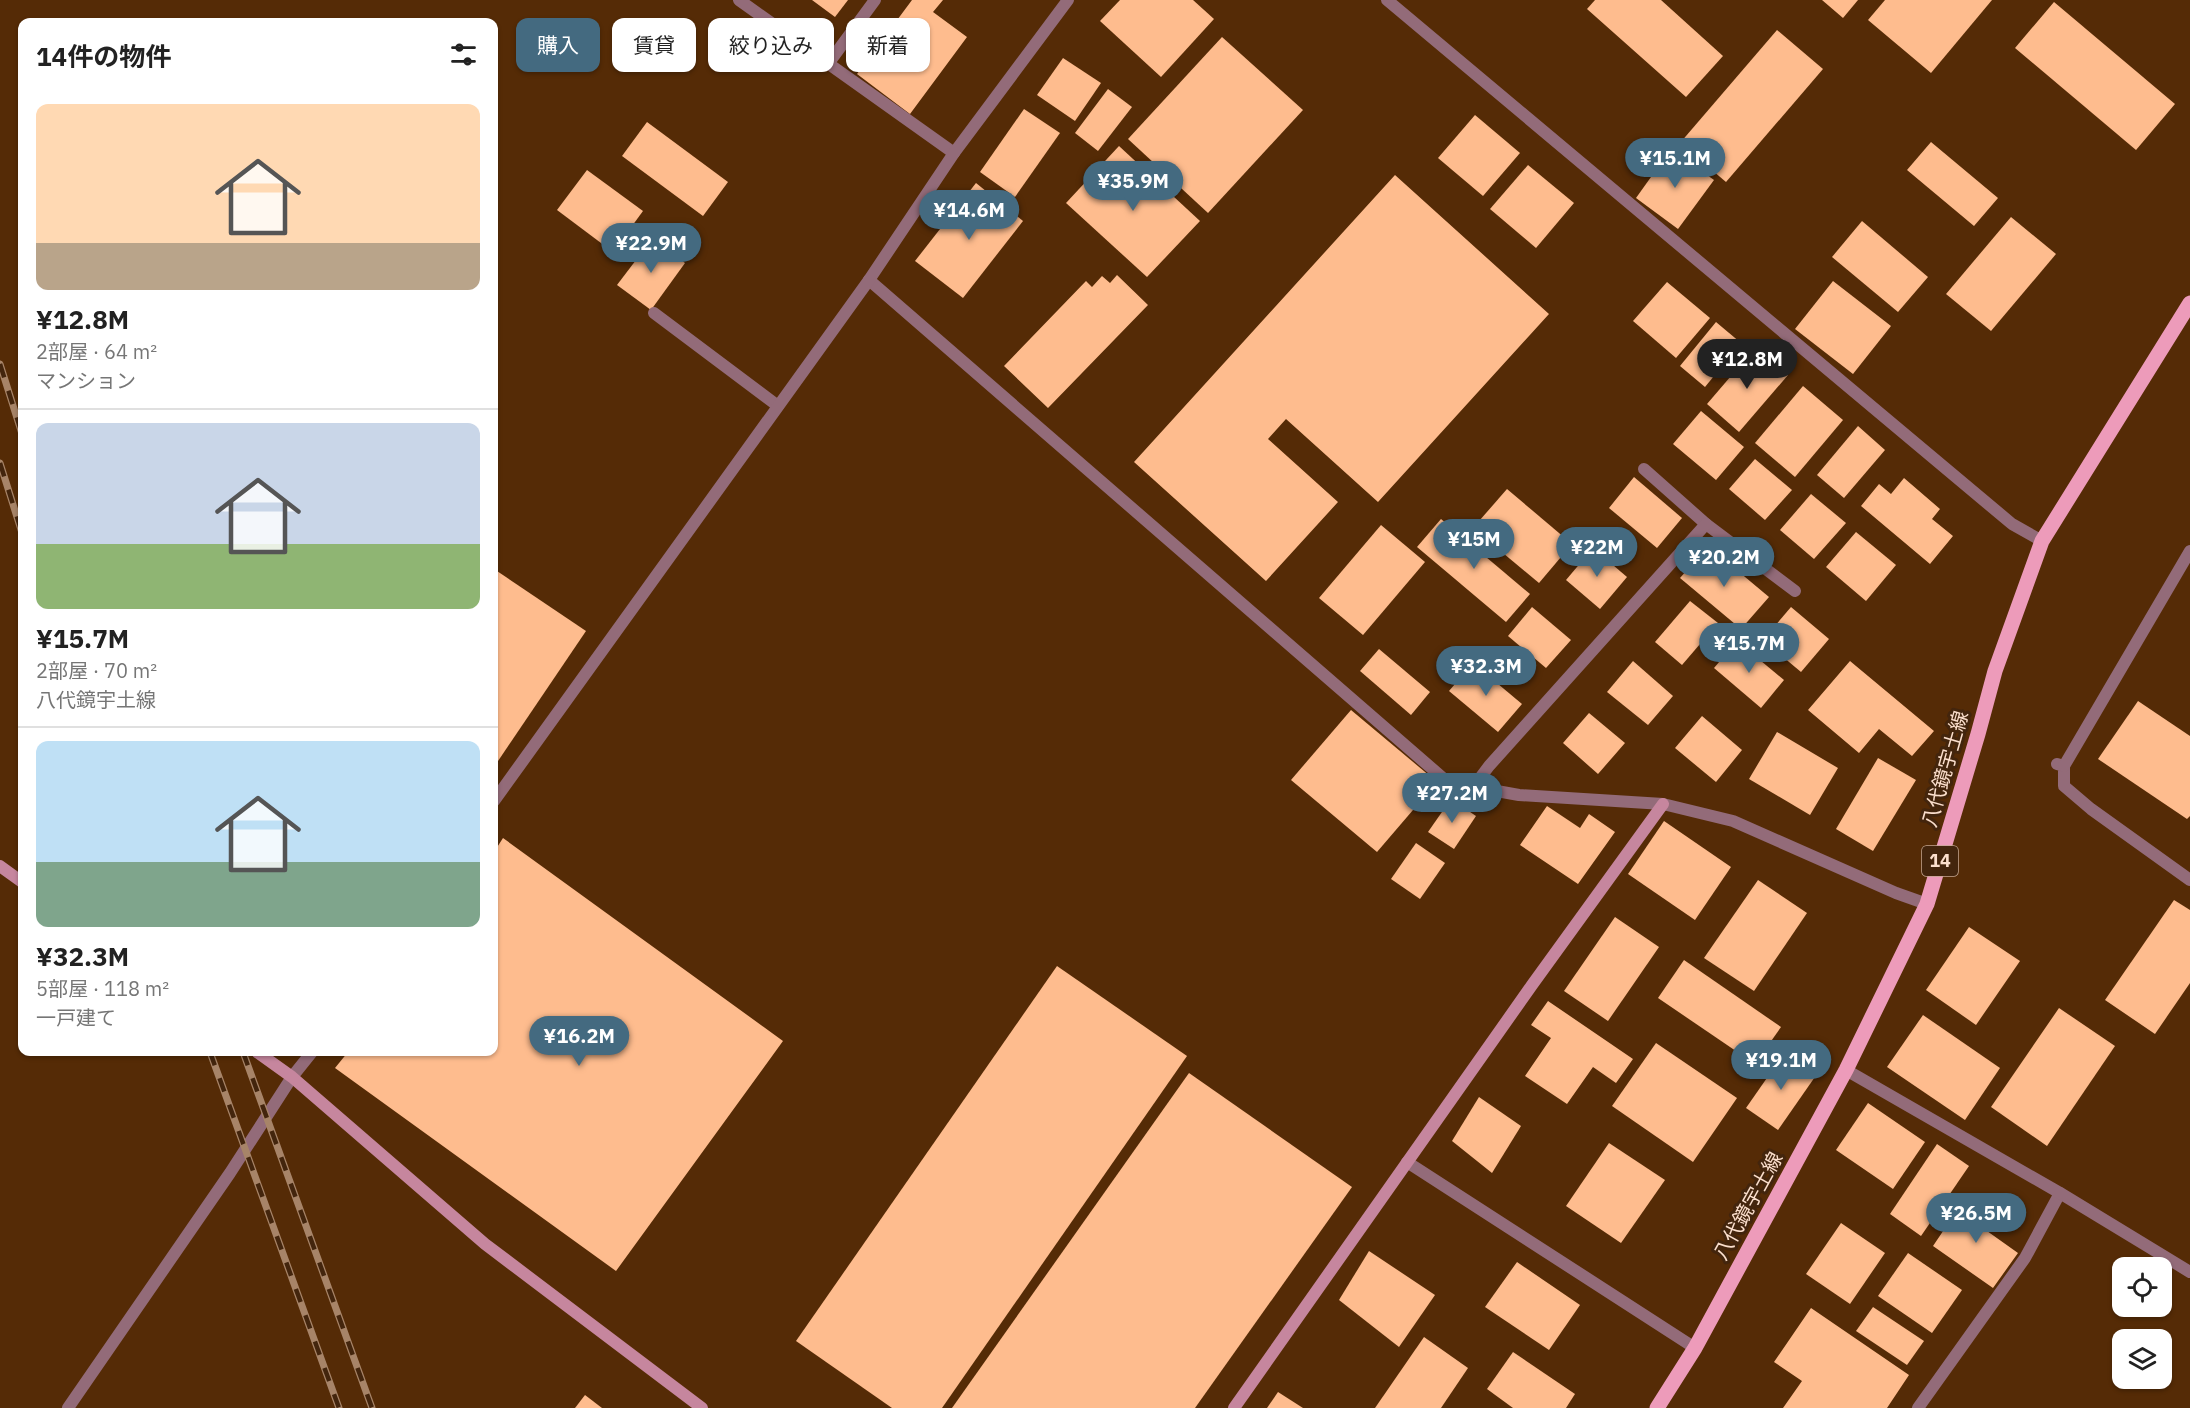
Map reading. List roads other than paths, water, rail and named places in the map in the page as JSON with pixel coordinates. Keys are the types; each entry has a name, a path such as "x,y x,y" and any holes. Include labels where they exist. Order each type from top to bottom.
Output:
{"main road":[{"name":"八代鏡宇土線","path":"1657,1408 1695,1348 1846,1070 1926,904 1995,671 2042,541 2190,303"}],"street":[{"path":"739,0 764,18"},
{"path":"834,56 875,0"},
{"path":"498,795 869,280 954,153 1068,0"},
{"path":"1387,0 2012,524 2042,541"},
{"path":"834,68 954,153"},
{"path":"869,280 1444,779 1519,795 1663,804 1733,821 1926,904"},
{"path":"654,313 778,406"},
{"path":"1644,469 1706,524 1795,591"},
{"path":"1474,786 1489,766 1706,524"},
{"path":"2190,551 2061,765 2064,786 2091,809 2190,880"},
{"path":"1234,1408 1663,804"},
{"path":"0,866 18,879"},
{"path":"263,1056 292,1077 485,1244 696,1406"},
{"path":"68,1408 230,1173 292,1077 309,1056"},
{"path":"1846,1070 2060,1192 2190,1272"},
{"path":"1407,1162 1695,1348"},
{"path":"1918,1408 2025,1258 2060,1192"}],"railway":[{"path":"0,364 18,421"},
{"path":"0,463 18,520"},
{"path":"211,1056 339,1408"},
{"path":"244,1056 372,1408"}]}
